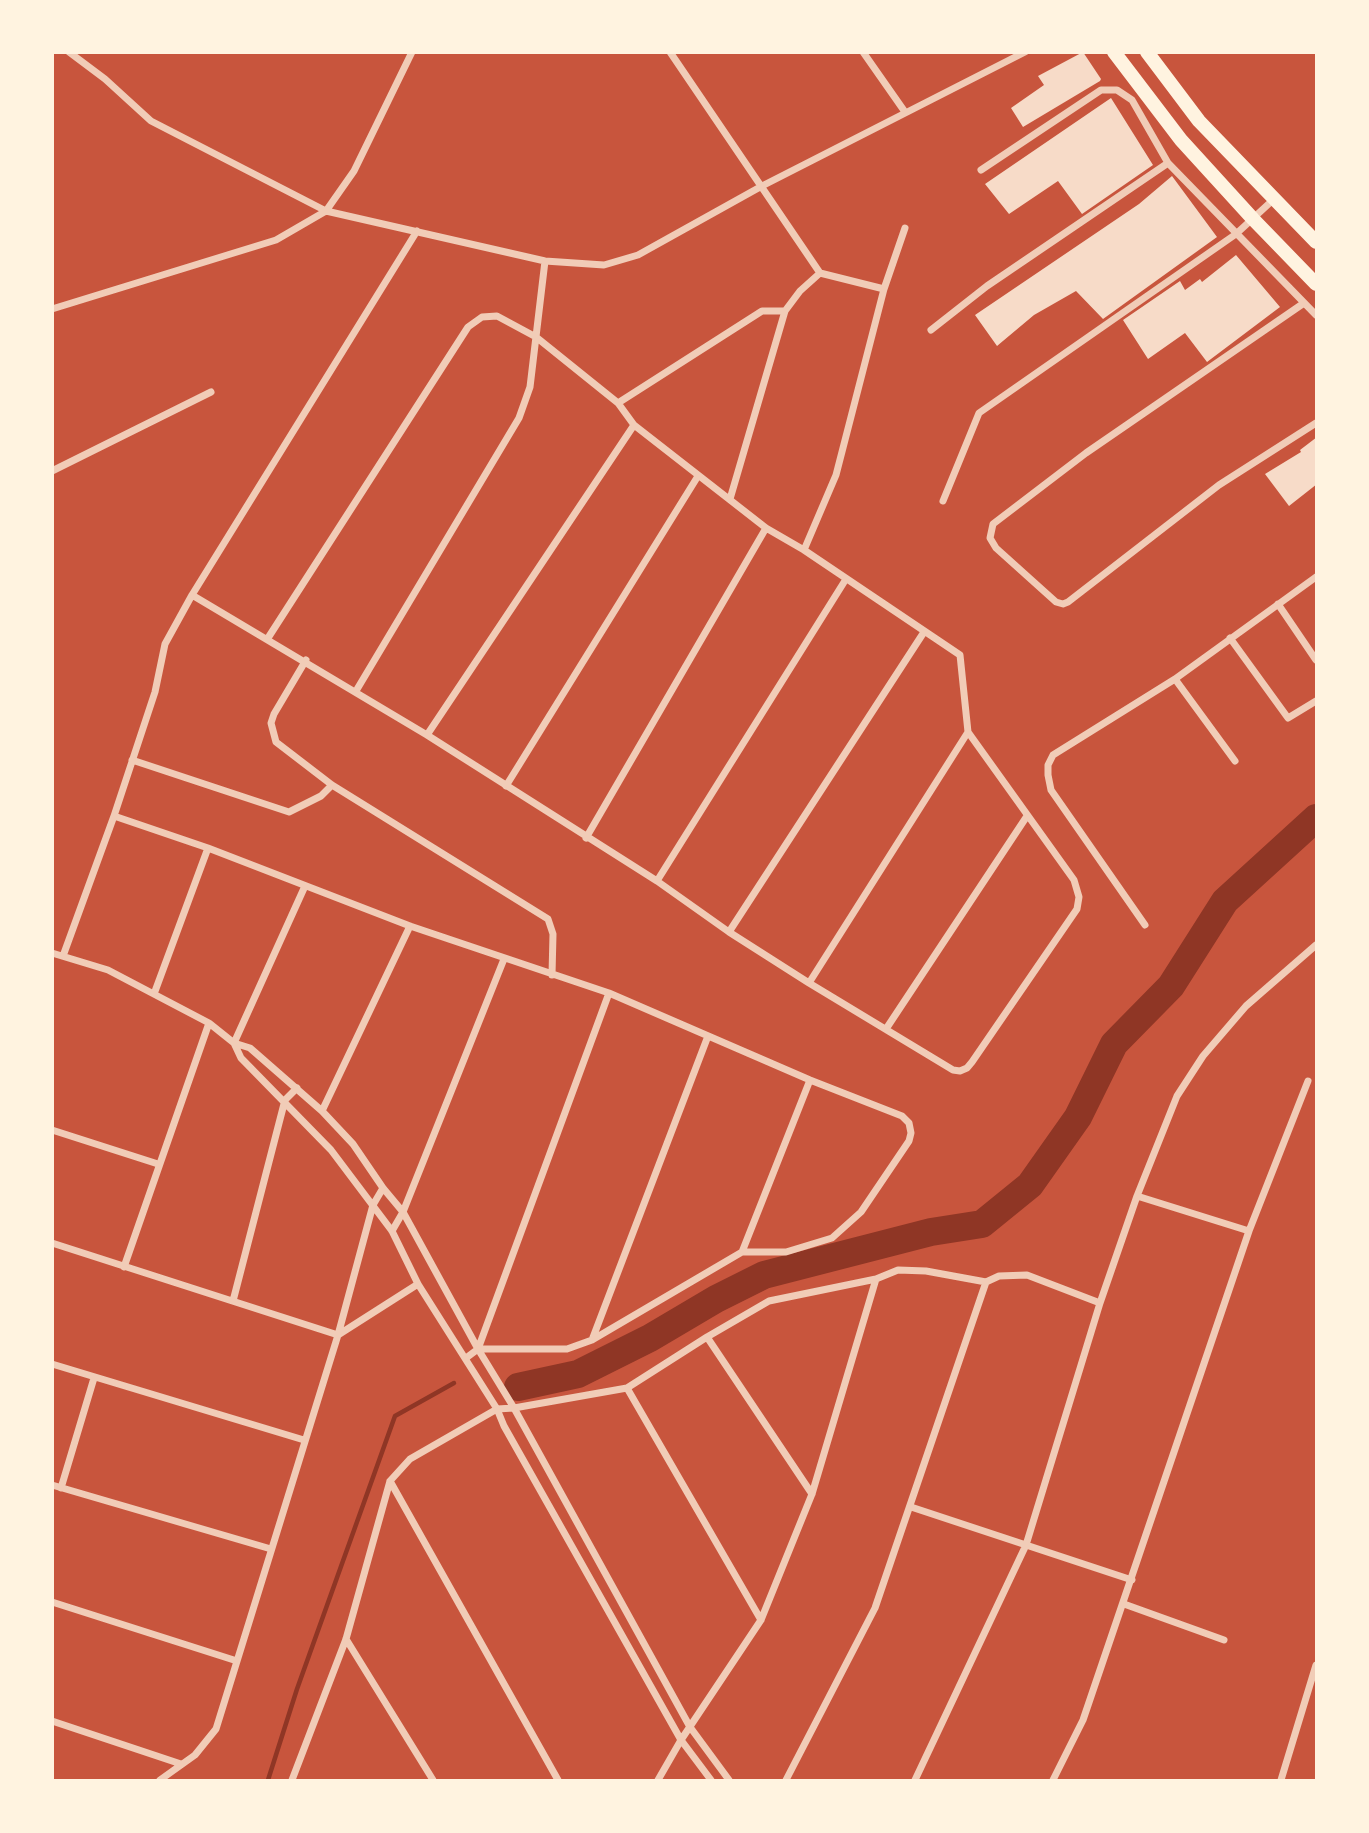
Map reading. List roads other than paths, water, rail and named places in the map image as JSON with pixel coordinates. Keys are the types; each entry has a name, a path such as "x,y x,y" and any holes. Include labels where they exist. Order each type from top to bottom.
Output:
{"main road":[{"path":"1114,52 1181,140 1317,284"},
{"path":"1147,52 1199,121 1317,242"}],"street":[{"path":"69,52 106,79 151,121 326,211 545,261 604,265 638,255 762,186 1025,52"},
{"path":"52,309 276,240 326,211 354,171 412,52"},
{"path":"670,52 820,273 884,289"},
{"path":"863,52 905,112"},
{"path":"981,170 1101,90 1117,90 1132,100 1168,163 1317,315"},
{"path":"931,330 987,286 1168,163"},
{"path":"943,501 979,413 1236,234 1274,198"},
{"path":"804,550 836,475 884,289 905,228"},
{"path":"62,956 114,816 155,692 165,644 192,595 417,231"},
{"path":"356,691 519,418 530,387 545,261"},
{"path":"730,499 785,311 800,291 820,273"},
{"path":"1304,303 1086,453 993,524 990,538 996,548 1056,602 1063,604 1219,485 1317,423"},
{"path":"618,403 762,311 785,311"},
{"path":"192,595 306,660 427,735 657,881 729,932 809,983 953,1070 967,1068 1077,909 1079,897 1074,880 968,732 960,655 804,550 766,528 634,425 618,403 536,337 497,316 482,317 468,327 268,638"},
{"path":"52,471 211,392"},
{"path":"427,735 634,425"},
{"path":"506,786 698,476"},
{"path":"586,838 766,528"},
{"path":"1145,925 1051,790 1048,765 1053,755 1175,678 1317,578"},
{"path":"657,881 846,579"},
{"path":"1278,604 1317,660"},
{"path":"729,932 924,632"},
{"path":"1230,638 1288,718 1317,701"},
{"path":"306,660 274,714 271,723 276,741 332,785 548,919 553,934 552,975"},
{"path":"1175,678 1235,761"},
{"path":"809,983 968,732"},
{"path":"132,760 289,812 321,796 332,785"},
{"path":"114,816 208,848 410,926 609,993 810,1080 902,1116 909,1124 909,1141 862,1212 832,1238 786,1252 742,1252 592,1340 567,1349 478,1349"},
{"path":"886,1029 1027,816"},
{"path":"154,994 208,848"},
{"path":"305,886 234,1043 241,1058 331,1150 392,1231 418,1284 497,1409 503,1426 681,1740 711,1780"},
{"path":"322,1111 410,926"},
{"path":"915,1780 1026,1545 1100,1303 1177,1096 1203,1056 1246,1006 1317,945"},
{"path":"52,953 108,970 209,1023 234,1043 250,1048 322,1111 353,1144 402,1212 690,1727 729,1780"},
{"path":"392,1231 504,959"},
{"path":"466,1358 478,1349 609,993"},
{"path":"124,1268 209,1023"},
{"path":"592,1340 708,1036"},
{"path":"742,1252 810,1080"},
{"path":"1053,1780 1083,1720 1249,1231 1308,1082"},
{"path":"233,1301 285,1100 296,1088"},
{"path":"52,1130 158,1164"},
{"path":"160,1780 195,1755 216,1729 338,1335 373,1205 383,1188"},
{"path":"1138,1196 1249,1231"},
{"path":"52,1243 338,1335"},
{"path":"292,1780 346,1639 390,1481 410,1459 497,1409 627,1388 769,1301 876,1279 898,1270 926,1271 986,1282 999,1276 1027,1275 1100,1303"},
{"path":"658,1780 681,1740 761,1620 812,1494 876,1279"},
{"path":"786,1780 875,1608 986,1282"},
{"path":"338,1335 418,1284"},
{"path":"707,1337 812,1494"},
{"path":"52,1364 304,1440"},
{"path":"94,1378 57,1486 271,1549"},
{"path":"627,1388 761,1620"},
{"path":"390,1481 558,1780"},
{"path":"911,1507 1132,1580"},
{"path":"52,1602 237,1661"},
{"path":"1124,1604 1224,1640"},
{"path":"346,1639 433,1780"},
{"path":"1281,1780 1317,1665"},
{"path":"52,1721 181,1765"}],"waterway":[{"path":"518,1387 578,1374 764,1275 931,1232 982,1224 1030,1185 1078,1117 1114,1044 1171,986 1225,901 1316,818"},
{"path":"268,1780 297,1689 395,1416 454,1383"}]}
